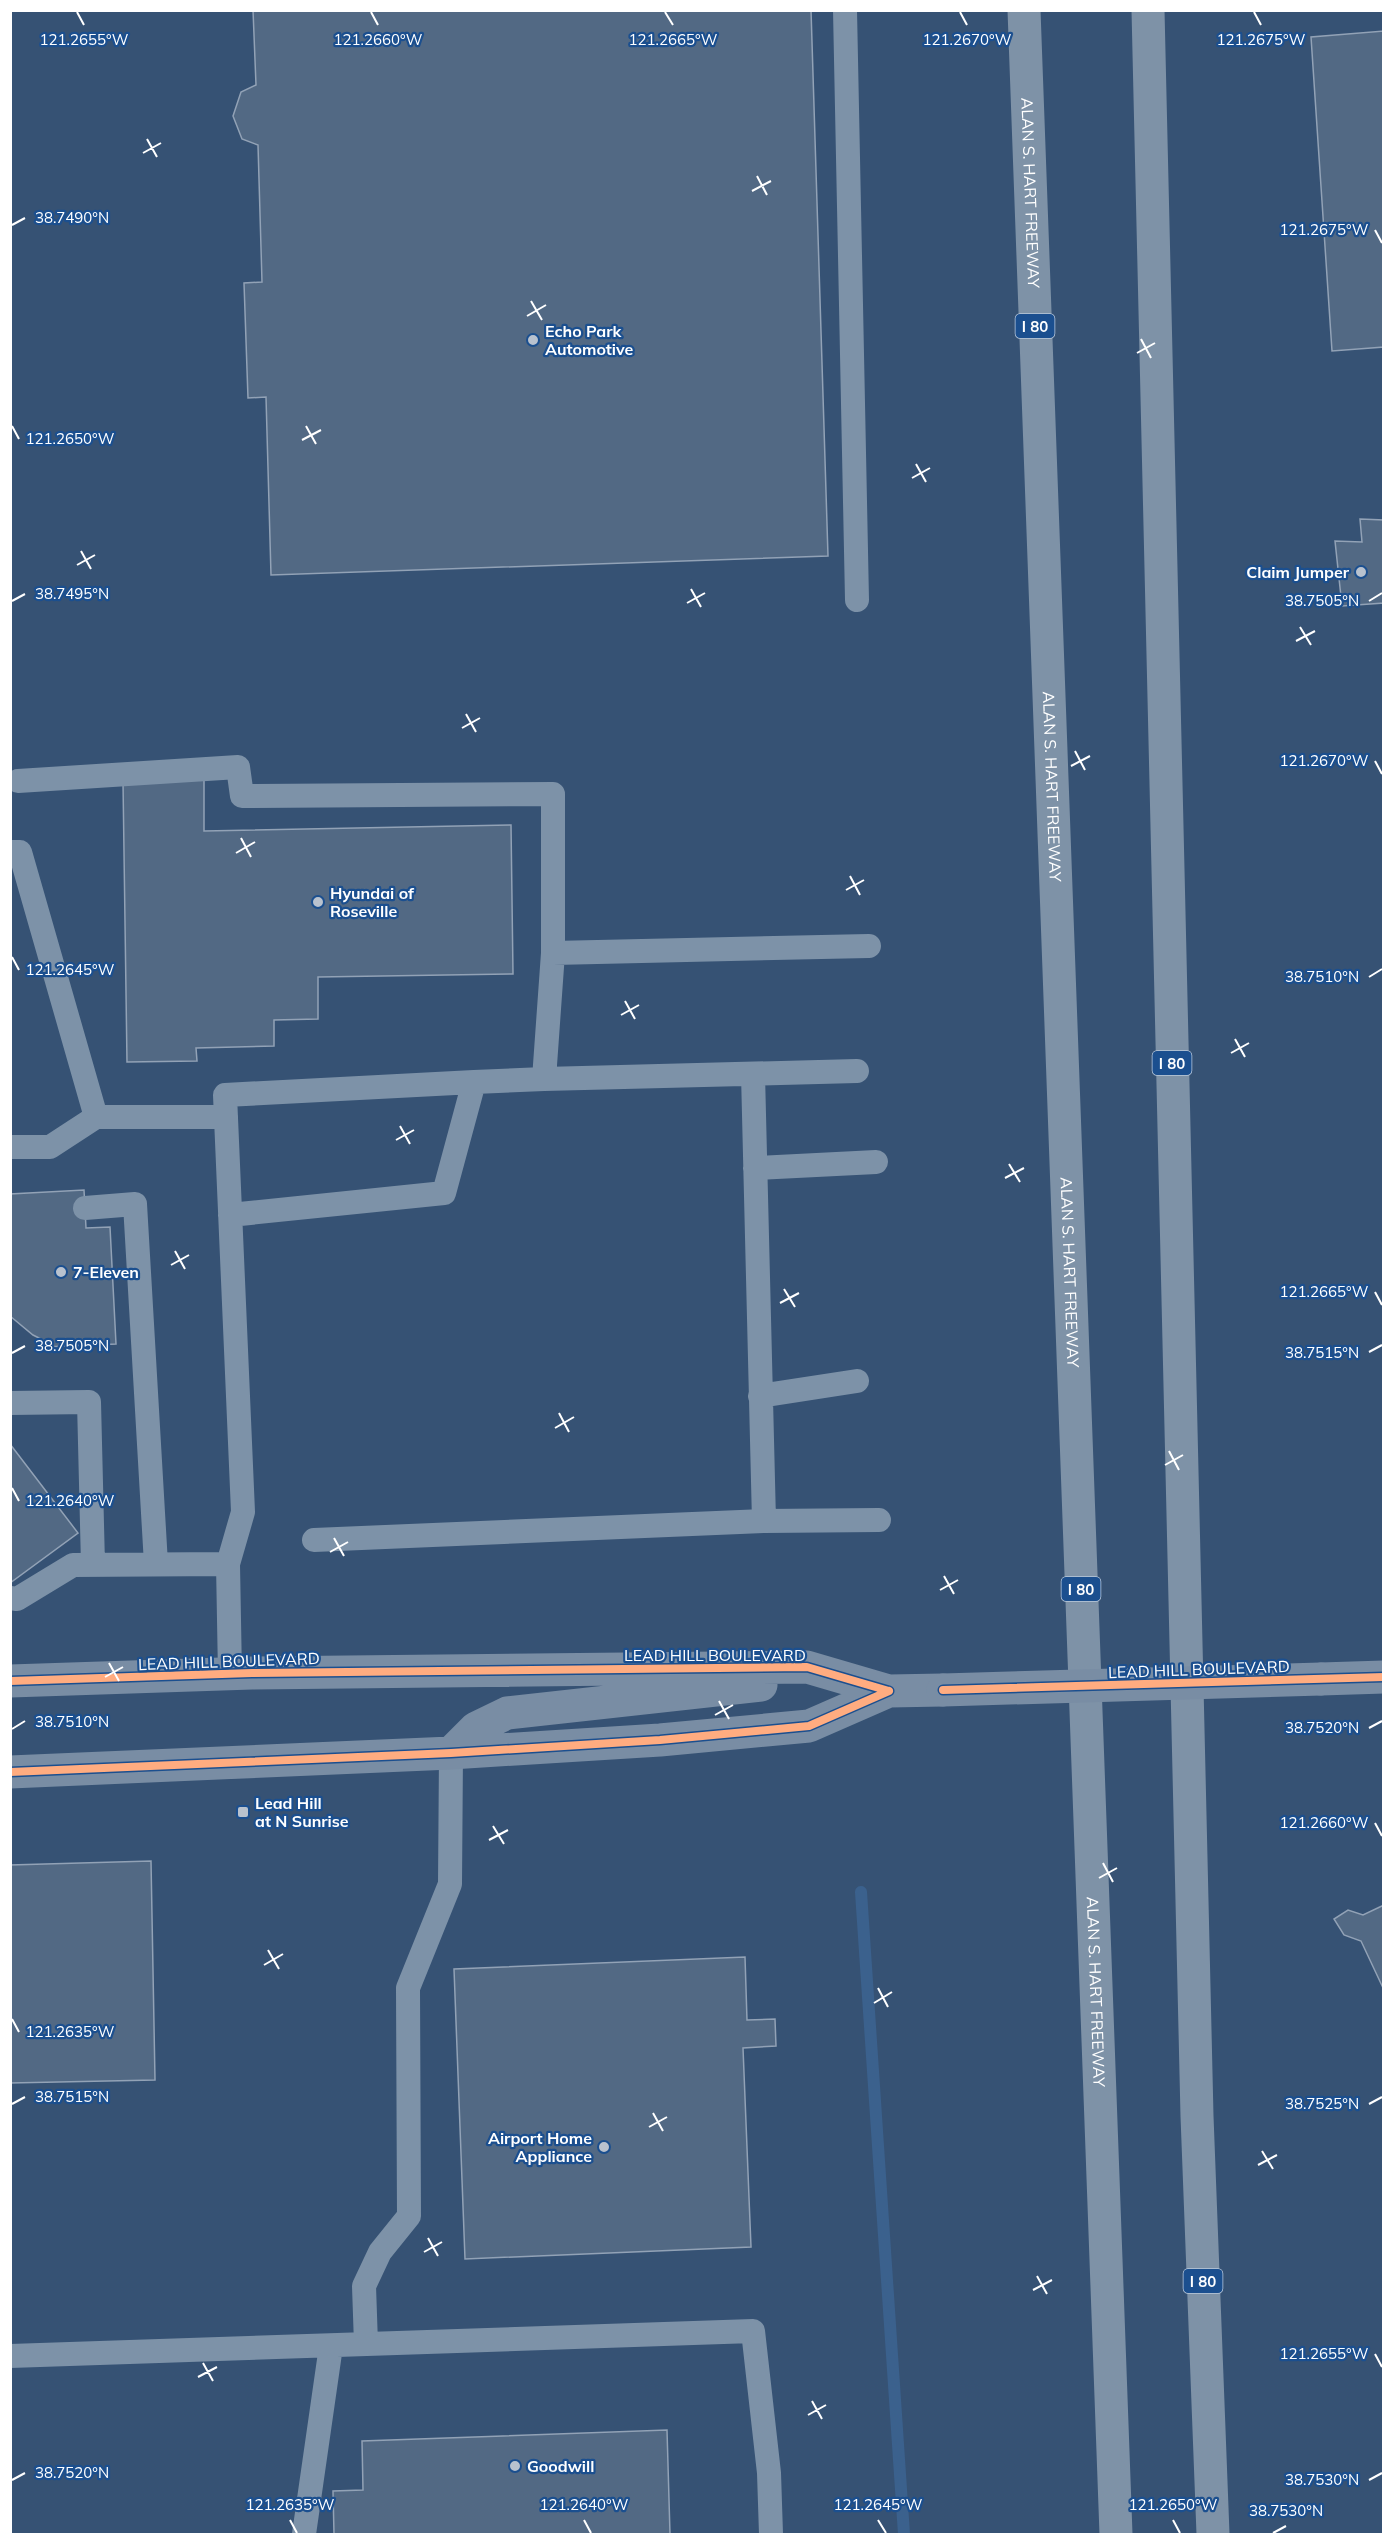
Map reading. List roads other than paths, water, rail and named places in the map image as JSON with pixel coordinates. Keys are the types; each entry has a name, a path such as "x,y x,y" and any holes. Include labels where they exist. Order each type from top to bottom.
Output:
{"highway":[{"name":"ALAN S. HART FREEWAY","path":"1024,10 1116,2535"},
{"name":"I 80","path":"1148,10 1197,2116 1213,2535"},
{"path":"1210,2446 1226,2535"}],"main road":[{"name":"LEAD HILL BOULEVARD","path":"10,1681 252,1673 807,1667 889,1691 1383,1677"},
{"path":"451,1753 476,1728 507,1713 755,1687 784,1680 807,1667"},
{"name":"LEAD HILL BOULEVARD","path":"10,1772 451,1753 660,1740 809,1726 889,1691"}],"lane":[{"path":"845,10 857,600"},
{"path":"18,781 238,767 242,796 553,794 554,953 544,1079"},
{"path":"10,852 20,852 96,1118"},
{"path":"554,953 869,946"},
{"path":"230,1675 228,1564 243,1512 225,1095 544,1079 857,1071"},
{"path":"753,1074 764,1521"},
{"path":"230,1215 444,1193 474,1082"},
{"path":"10,1147 50,1147 96,1118 226,1117"},
{"path":"756,1168 876,1162"},
{"path":"85,1208 135,1204 156,1564"},
{"path":"760,1396 857,1381"},
{"path":"10,1403 89,1402 93,1565"},
{"path":"314,1540 764,1521 879,1520"},
{"path":"10,1598 17,1599 73,1565 228,1564"},
{"path":"366,2344 364,2286 380,2252 409,2216 408,1988 450,1884 451,1753"},
{"path":"10,2356 753,2331 769,2472 771,2535"},
{"path":"304,2535 331,2346"}],"waterway":[{"path":"861,1892 904,2534"}],"place":[{"name":"Echo Park Automotive","path":"533,340"},
{"name":"Claim Jumper","path":"1361,572"},
{"name":"Hyundai of Roseville","path":"318,902"},
{"name":"7-Eleven","path":"61,1272"},
{"name":"Lead Hill at N Sunrise","path":"243,1812"},
{"name":"Airport Home Appliance","path":"604,2147"},
{"name":"Goodwill","path":"515,2466"}]}
